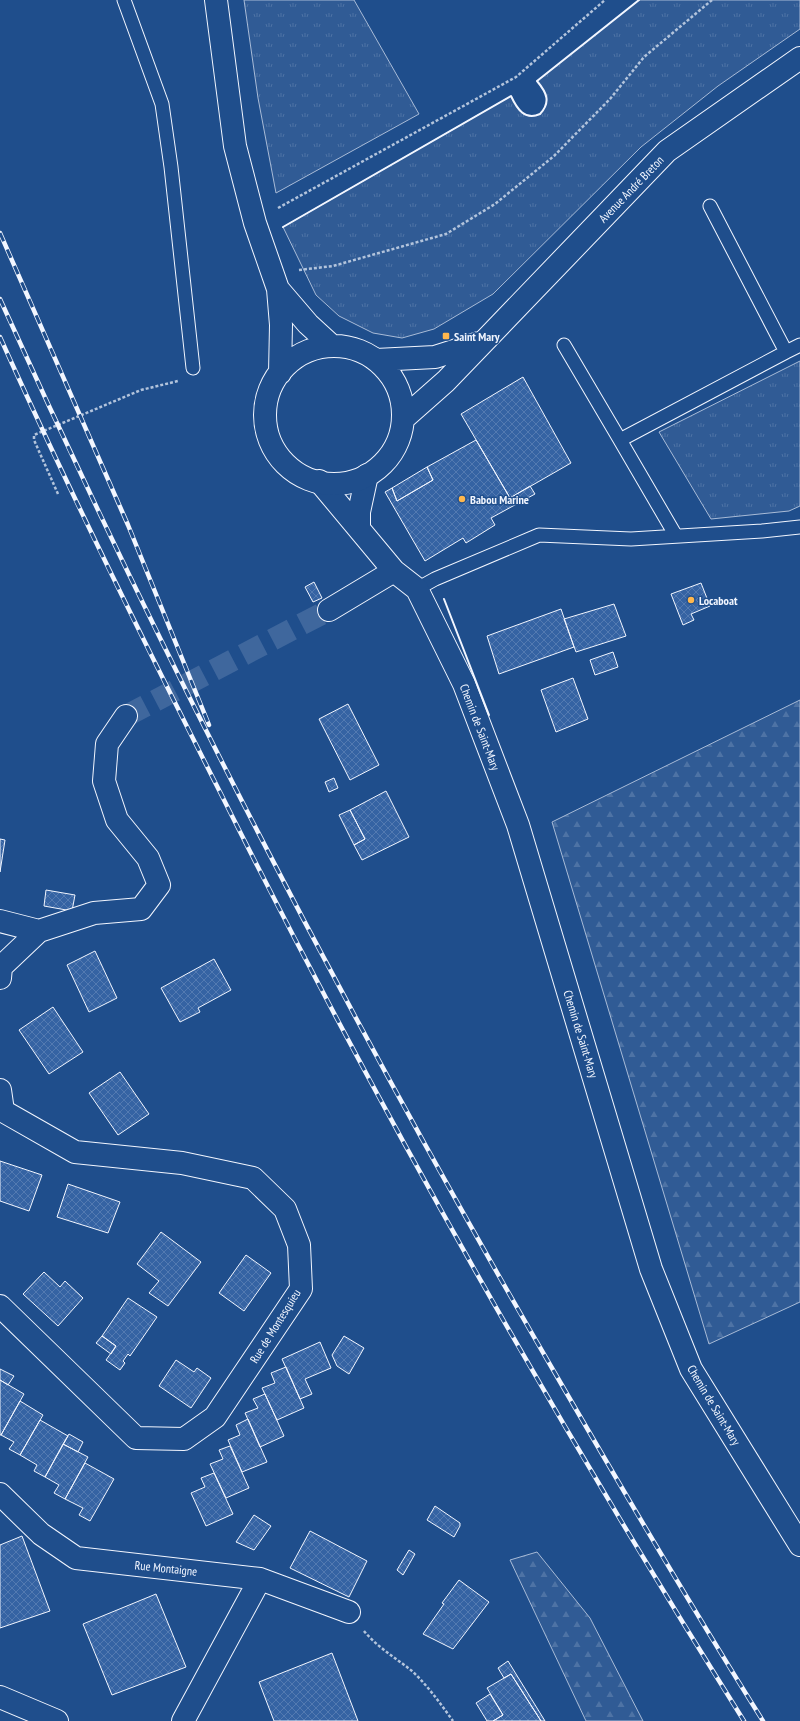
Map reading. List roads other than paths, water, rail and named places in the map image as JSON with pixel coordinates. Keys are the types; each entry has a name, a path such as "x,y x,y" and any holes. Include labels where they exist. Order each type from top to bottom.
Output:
{"street":[{"path":"216,0 235,146 255,223 278,289 281,325 280,373"},
{"name":"Avenue André Breton","path":"403,419 446,381 667,151 800,58"},
{"path":"278,289 308,324 332,346"},
{"name":"Avenue André Breton","path":"376,360 435,357 481,343"},
{"path":"322,346 342,346 362,351 376,360 393,378 401,397 403,419 398,442 386,461 367,475 346,482 324,483 303,476 286,464 272,446 266,426 266,404 272,383 285,366 322,346"},
{"path":"359,528 359,512 367,475"},
{"name":"Chemin de Saint-Mary","path":"319,481 394,571 417,589 464,684 518,825 651,1269 691,1369 800,1545"},
{"path":"330,610 394,571"},
{"path":"0,978 1,967 39,931 94,913 142,909 159,885 148,858 117,820 104,780 107,744 126,716"},
{"path":"0,921 39,931"},
{"name":"Rue de Montesquieu","path":"0,1306 136,1438 184,1440 215,1417 301,1289 299,1245 285,1209 253,1178 182,1163 75,1152 1,1104"},
{"name":"Rue Montaigne","path":"0,1494 41,1534 76,1558 260,1579 349,1612"},
{"path":"183,1721 260,1579"},
{"path":"0,1697 57,1721"}],"lane":[{"path":"124,0 157,86 165,117 192,368"},
{"path":"710,206 786,352"},
{"path":"564,345 676,536"},
{"path":"620,440 800,345"},
{"path":"417,589 435,579 539,535 631,539 762,531 800,526"}],"tunnel":[{"path":"126,716 329,610"}],"railway":[{"path":"0,233 128,525 209,725"},
{"path":"0,299 64,438 198,714 267,850 339,986 412,1120 563,1387 662,1555 763,1721"},
{"path":"0,337 135,623 280,911 342,1029 537,1379 605,1494 744,1721"}],"place":[{"name":"Saint Mary","path":"446,336"},
{"name":"Babou Marine","path":"462,499"},
{"name":"Locaboat","path":"691,600"}]}
